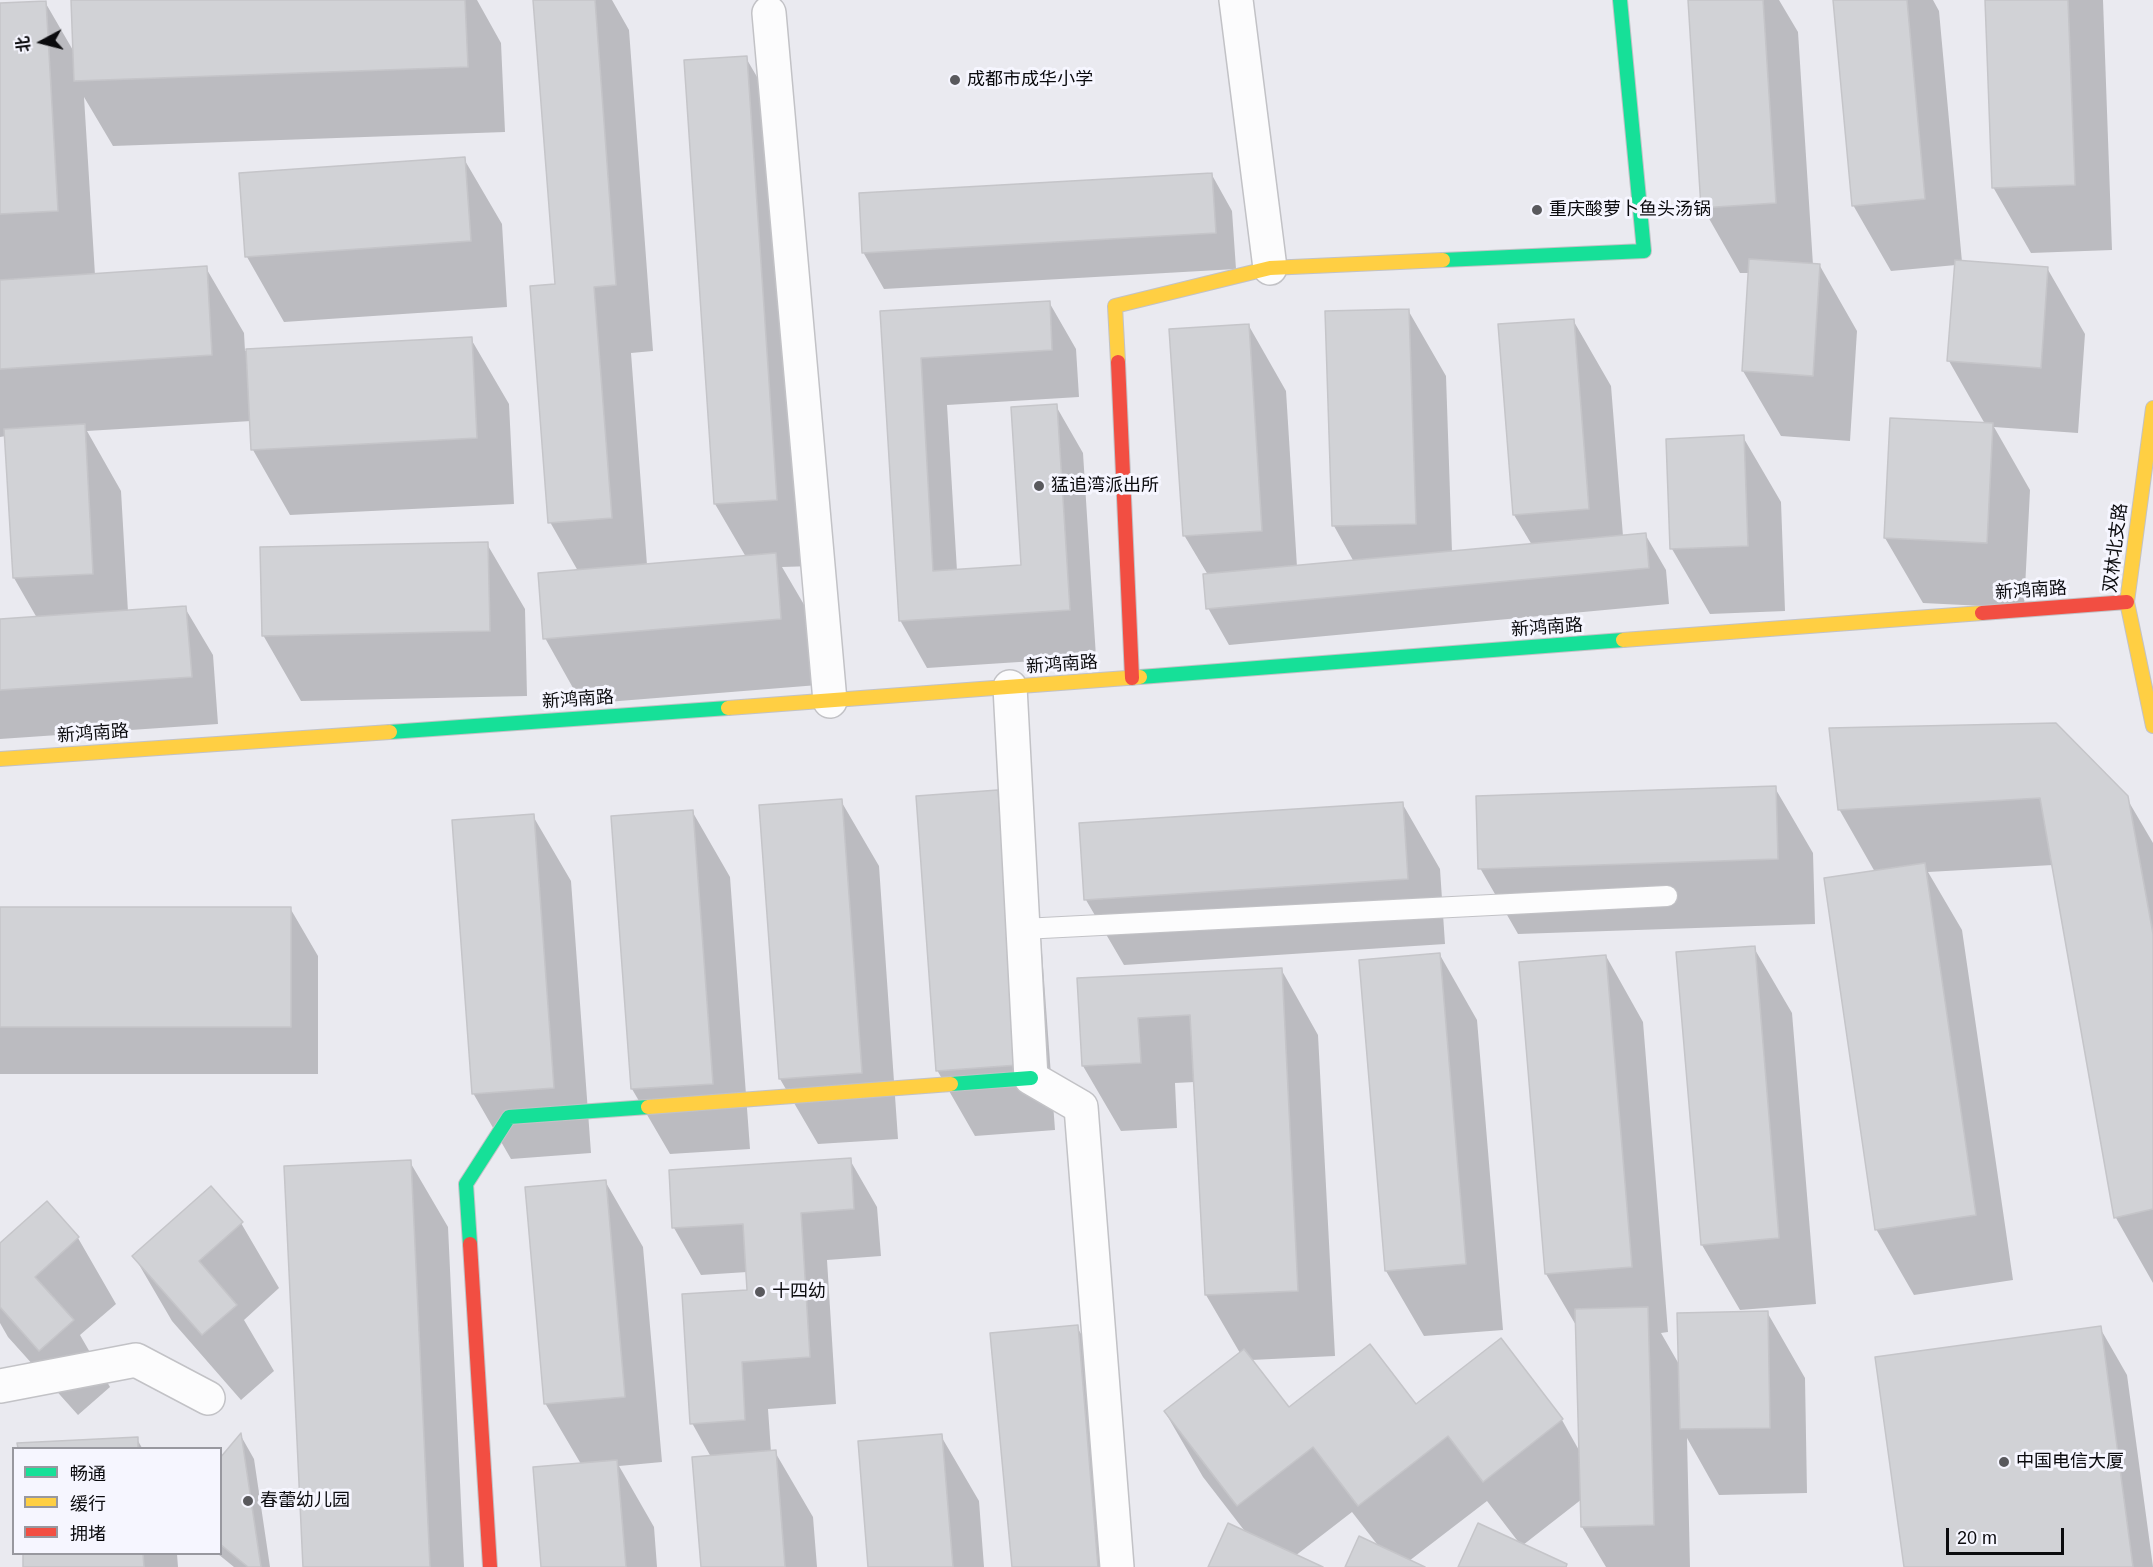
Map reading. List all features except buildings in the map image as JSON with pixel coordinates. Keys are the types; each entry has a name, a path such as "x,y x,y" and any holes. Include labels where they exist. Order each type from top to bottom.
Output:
{"street":[{"path":"1236,0 1270,268"},
{"path":"1132,678 1115,306 1270,268 1644,251 1620,0"},
{"path":"769,13 830,701"},
{"name":"双林北支路","path":"2153,408 2127,602 2153,726"},
{"name":"新鸿南路","path":"0,759 830,701 2127,602"},
{"path":"1010,687 1031,1078"},
{"path":"490,1567 466,1184 509,1117 1031,1078 1081,1107 1117,1567"},
{"path":"0,1386 136,1360 208,1398"}],"lane":[{"path":"1023,929 1667,896"}],"traffic: fast":[{"path":"1443,260 1644,251 1620,0"},
{"path":"1140,677 1623,640"},
{"path":"390,732 728,708"},
{"path":"951,1084 1031,1078"},
{"path":"470,1244 466,1184 509,1117 648,1107"}],"traffic: slow":[{"path":"1118,362 1115,306 1270,268 1443,260"},
{"path":"2153,408 2127,602 2153,726"},
{"path":"1623,640 1982,613"},
{"path":"728,708 1140,677"},
{"path":"0,759 390,732"},
{"path":"648,1107 951,1084"}],"traffic: jam":[{"path":"1118,362 1132,678"},
{"path":"1982,613 2127,602"},
{"path":"470,1244 490,1567"}],"place":[{"name":"成都市成华小学","path":"955,80"},
{"name":"重庆酸萝卜鱼头汤锅","path":"1537,210"},
{"name":"猛追湾派出所","path":"1039,486"},
{"name":"十四幼","path":"760,1292"},
{"name":"中国电信大厦","path":"2004,1462"},
{"name":"春蕾幼儿园","path":"248,1501"}]}
